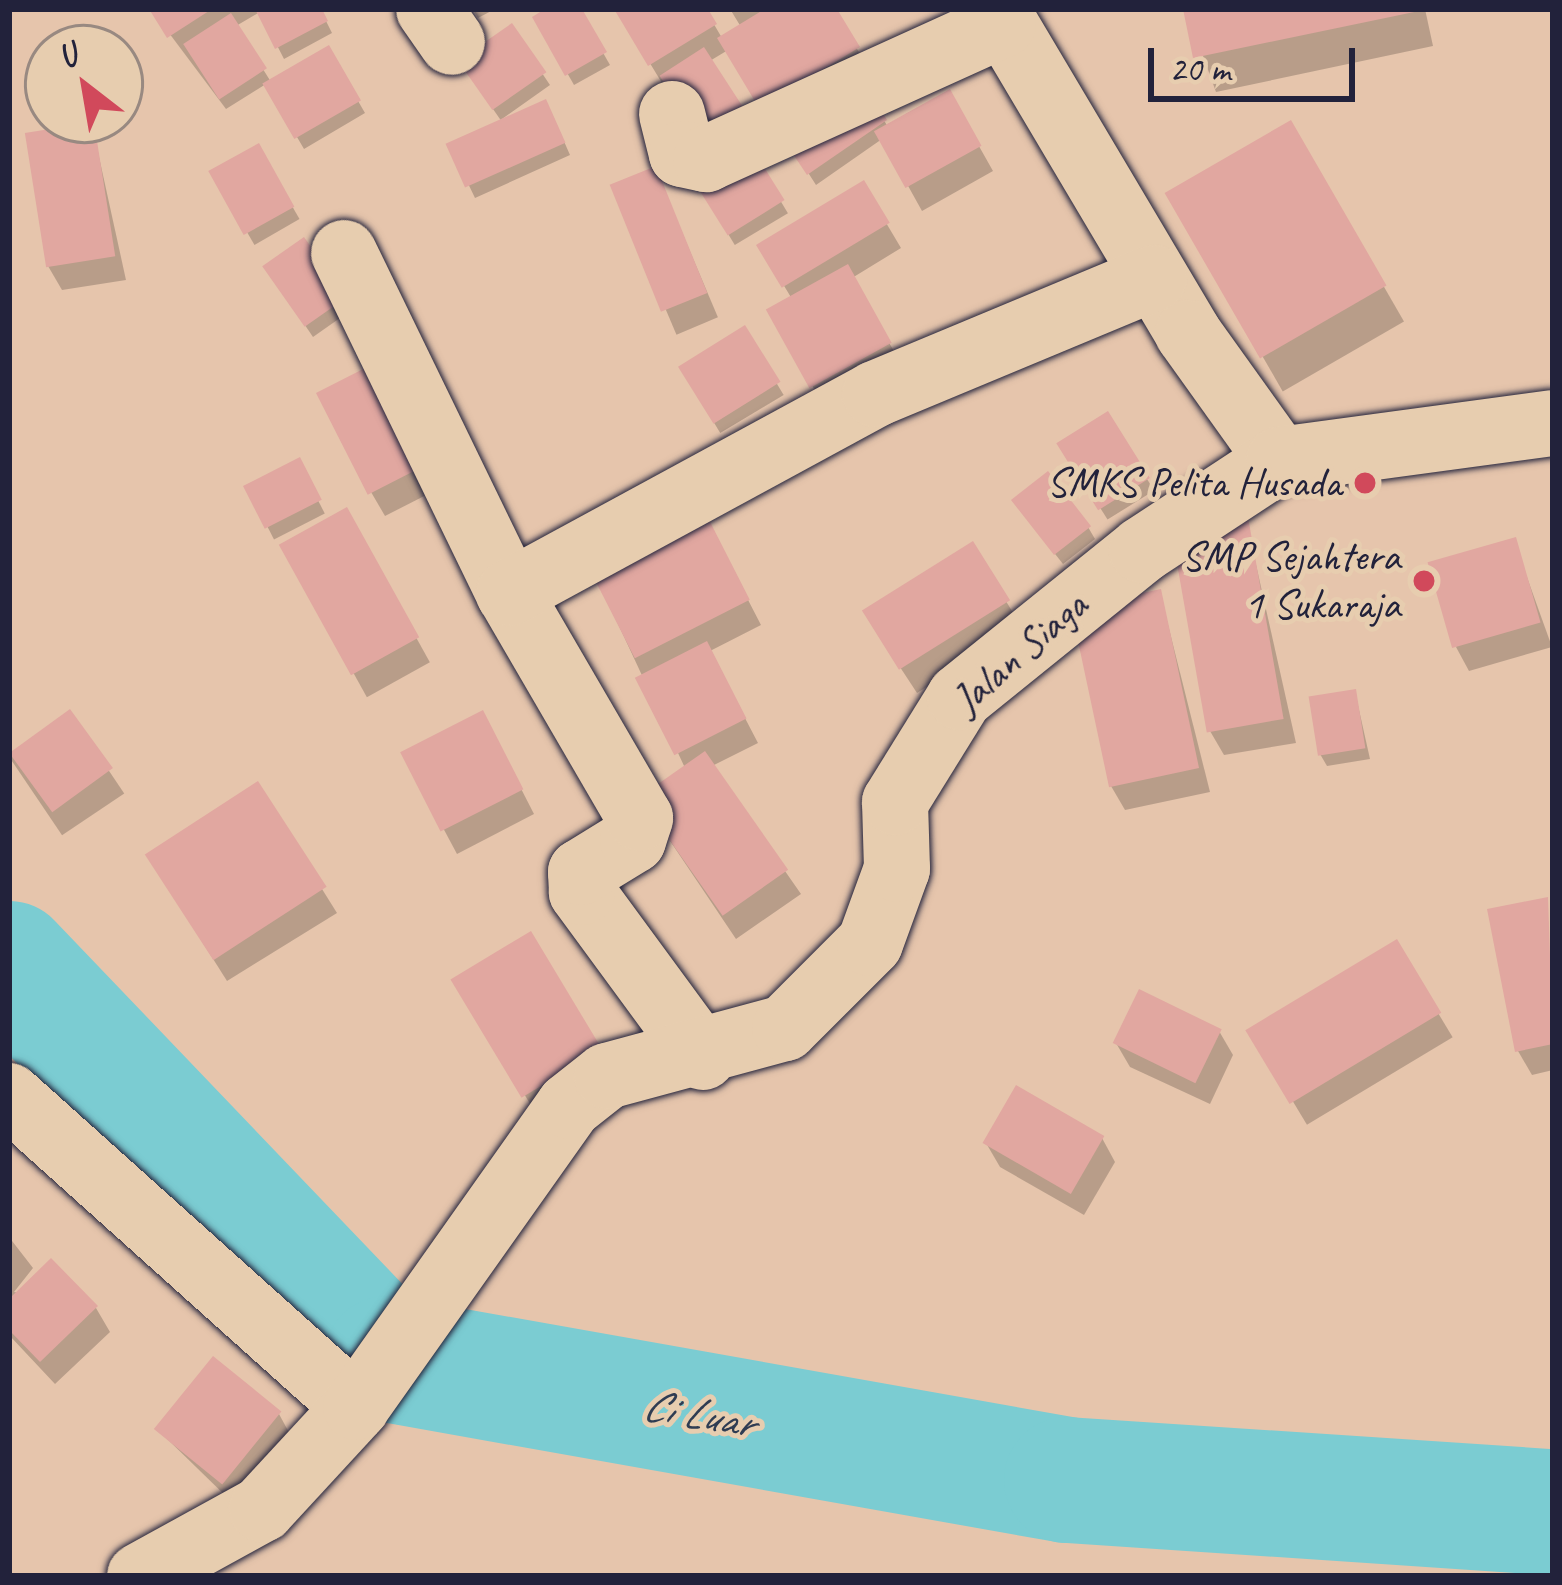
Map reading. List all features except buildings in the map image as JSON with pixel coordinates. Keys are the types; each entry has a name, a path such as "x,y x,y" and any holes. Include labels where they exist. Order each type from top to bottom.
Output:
{"street":[{"path":"672,114 682,154 706,159 999,17 1154,278 1279,460"},
{"path":"344,253 509,592 640,818 633,840 581,872 582,892 703,1057"},
{"path":"509,592 875,394 1154,278"},
{"name":"Jalan Siaga","path":"140,1576 262,1509 418,1323 569,1106 607,1076 703,1057 785,1028 870,943 897,869 895,802 961,697 1142,550 1279,460 1553,423"},
{"path":"9,1096 362,1395"}],"waterway":[{"name":"Ci Luar","path":"9,964 387,1359 1067,1480 1553,1512"}],"place":[{"name":"SMKS Pelita Husada","path":"1365,483"},
{"name":"SMP Sejahtera 1 Sukaraja","path":"1424,581"}]}
